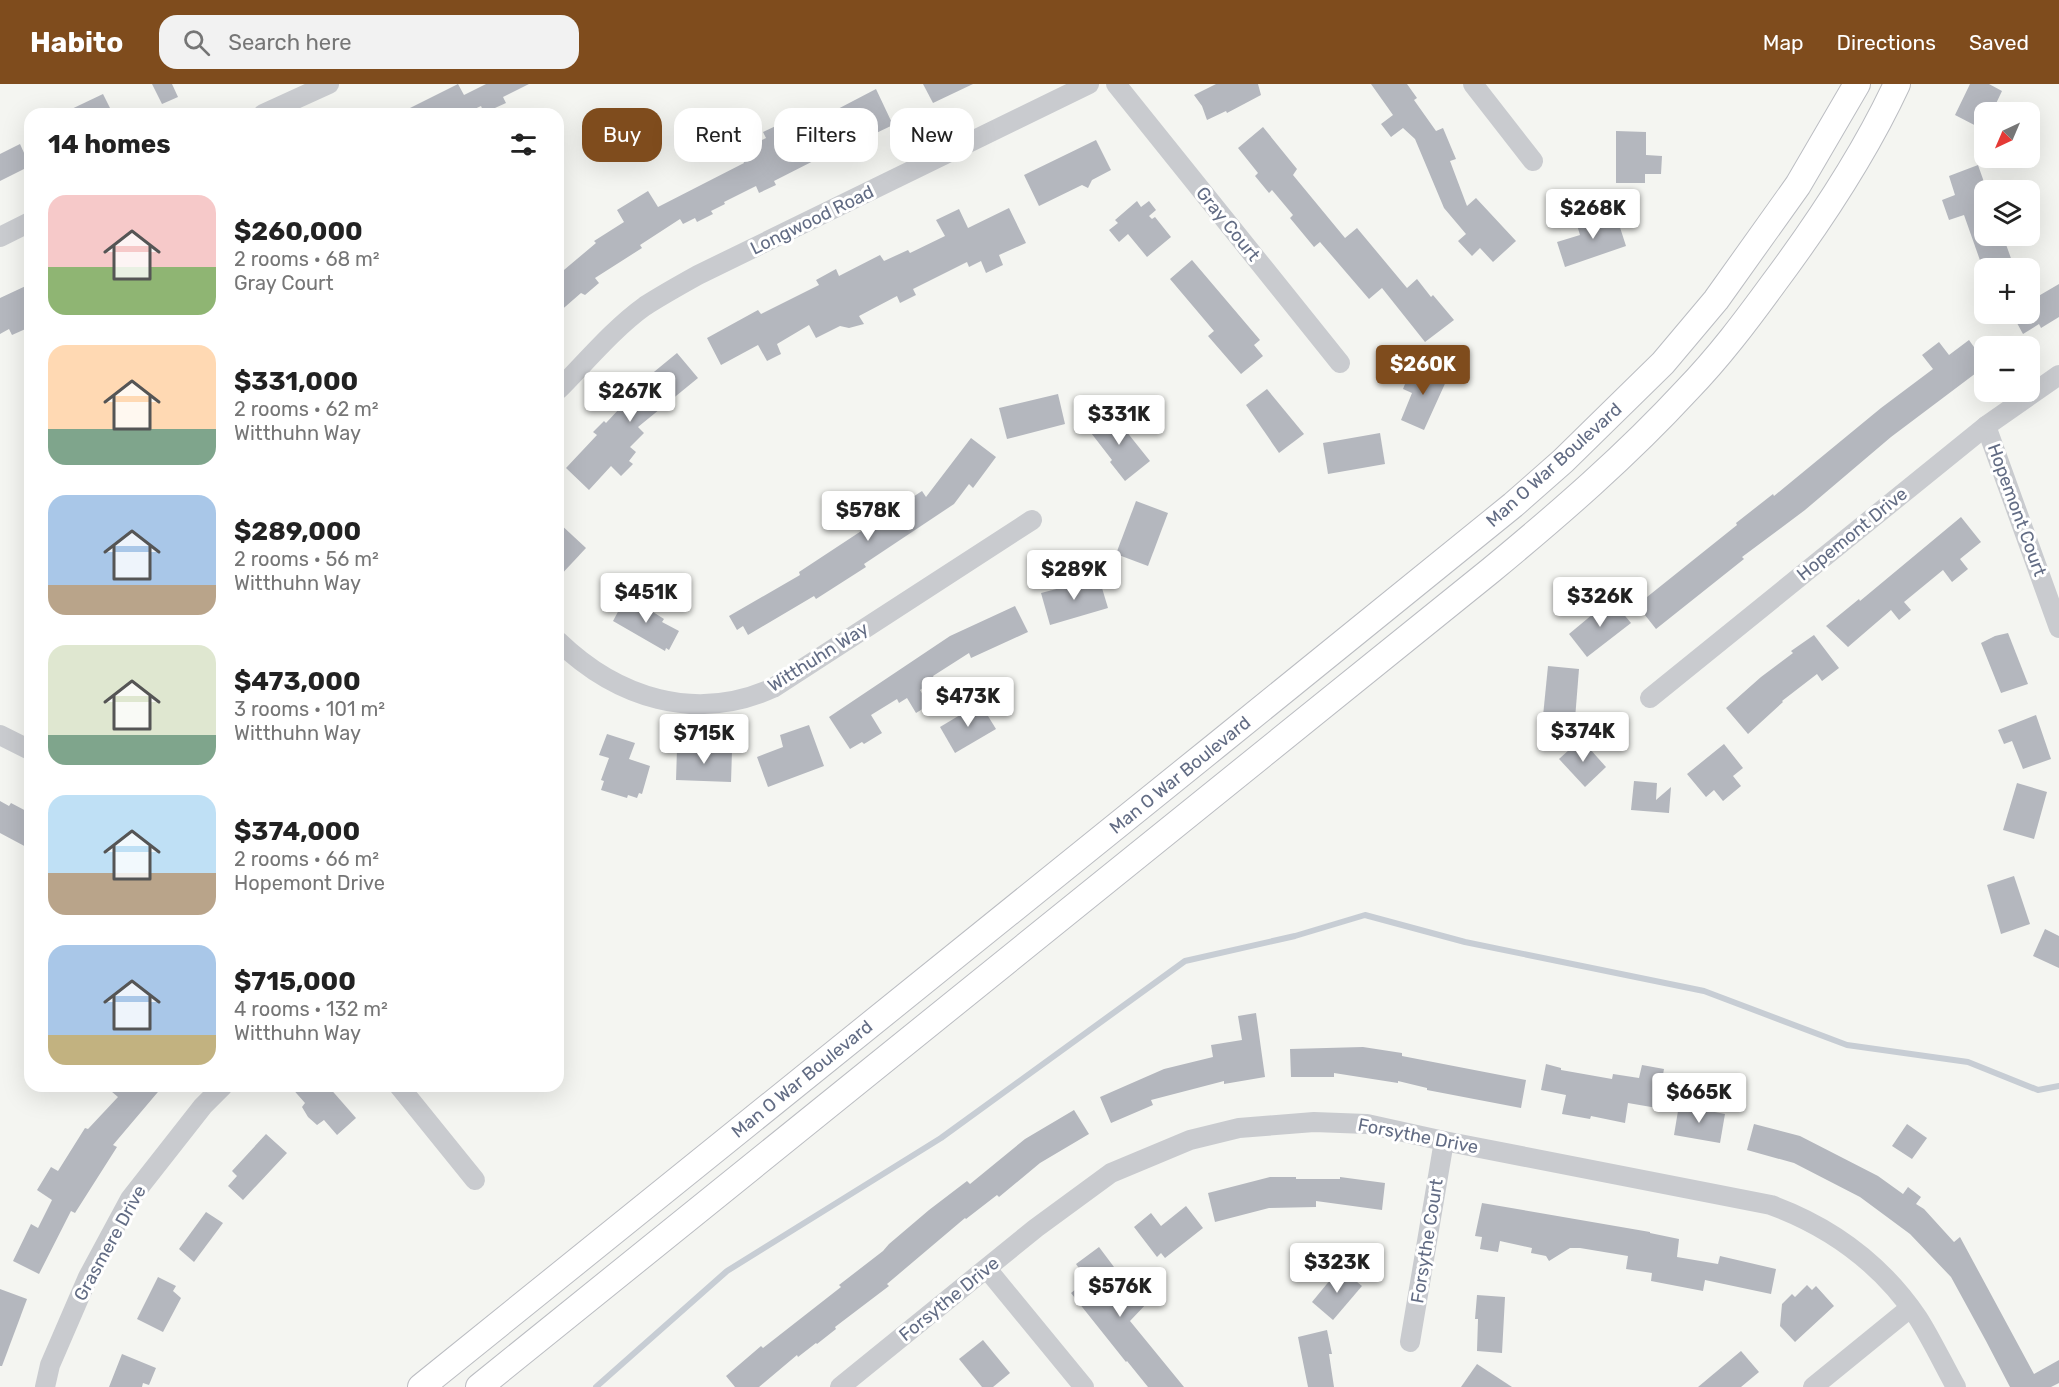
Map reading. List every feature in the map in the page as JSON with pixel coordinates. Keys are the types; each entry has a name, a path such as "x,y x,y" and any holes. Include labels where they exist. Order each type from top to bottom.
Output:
{"main road":[{"name":"Man O War Boulevard","path":"421,1387 1513,505 1563,461 1663,363 1716,300 1798,185 1857,84"},
{"name":"Man O War Boulevard","path":"479,1387 1556,517 1622,456 1688,390 1730,342 1813,231 1853,167 1897,84"}],"street":[{"path":"276,108 329,84"},
{"name":"Longwood Road","path":"564,384 618,329 644,307 669,291 1089,84"},
{"name":"Gray Court","path":"1116,84 1340,363"},
{"path":"1473,84 1533,161"},
{"path":"0,237 24,225"},
{"name":"Hopemont Drive","path":"1650,698 1986,426 2059,375"},
{"name":"Hopemont Court","path":"1986,426 2059,628"},
{"name":"Witthuhn Way","path":"564,646 602,677 631,691 659,699 709,705 758,694 773,688 1032,520"},
{"path":"0,735 24,747"},
{"name":"Grasmere Drive","path":"45,1387 50,1365 88,1277 130,1199 203,1106 217,1092"},
{"path":"404,1092 475,1180"},
{"name":"Forsythe Drive","path":"840,1387 1036,1228 1111,1173 1190,1140 1239,1128 1314,1122 1366,1124 1779,1208 1825,1229 1883,1275 1910,1308 1956,1387"},
{"name":"Forsythe Court","path":"1410,1342 1444,1141"},
{"path":"987,1269 1084,1387"},
{"path":"1813,1387 1910,1308"}],"building":[{"path":"152,84 172,84 178,97 162,104"},
{"path":"458,84 464,95 486,84 529,84 503,97 506,103 495,108 482,108 481,106 477,108 410,108"},
{"path":"923,84 973,84 933,103"},
{"path":"1216,84 1258,84 1261,95 1227,113 1226,111 1207,120 1202,106 1194,95"},
{"path":"1371,84 1407,84 1417,98 1414,100 1436,131 1443,128 1456,159 1450,161 1467,206 1476,198 1516,241 1493,262 1480,248 1472,256 1458,241 1466,234 1444,208 1415,139 1403,128 1391,137 1381,124 1393,115"},
{"path":"1970,84 1989,84 2002,91 1997,102 1974,102 1974,125 1955,115"},
{"path":"876,89 890,119 890,126 878,132 878,108 840,108"},
{"path":"103,94 110,108 74,108"},
{"path":"774,127 774,162 811,162 774,181 776,185 759,193 756,186 724,202 725,204 711,211 713,214 697,222 695,218 683,224 680,219 640,245 642,248 595,278 599,283 585,295 581,293 564,308 564,270 596,243 594,241 624,222 617,210 648,191 658,207 744,162 762,162 762,140 766,138 763,132"},
{"path":"1263,127 1297,169 1293,175 1345,238 1357,228 1407,288 1417,279 1454,320 1425,342 1382,288 1369,299 1320,242 1314,247 1290,218 1293,215 1272,190 1269,193 1255,176 1258,173 1238,148"},
{"path":"1616,131 1646,132 1646,155 1662,156 1661,174 1645,174 1645,183 1616,183"},
{"path":"1096,140 1111,170 1092,180 1088,188 1082,185 1039,206 1024,175"},
{"path":"20,144 24,153 24,169 0,181 0,154"},
{"path":"1974,167 1979,168 1983,180 1974,180 1974,243 1964,215 1949,220 1942,200 1955,195 1949,176"},
{"path":"1137,201 1141,207 1149,201 1156,210 1149,216 1152,219 1155,217 1171,237 1147,257 1128,234 1119,242 1109,230 1118,223 1115,220"},
{"path":"1009,208 1026,243 999,255 1003,265 986,273 981,261 969,267 967,262 913,289 916,295 900,303 897,296 859,316 864,324 849,328 840,326 816,338 809,325 777,344 781,354 767,361 758,345 721,365 707,338 758,310 761,314 819,285 816,280 836,269 839,276 880,255 884,261 908,250 910,253 945,236 936,220 959,209 968,228"},
{"path":"1615,212 1626,246 1565,267 1557,242 1580,235 1577,225"},
{"path":"1975,246 2007,246 2011,258 1979,258"},
{"path":"1192,260 1260,340 1254,345 1263,356 1241,374 1208,336 1214,331 1170,279"},
{"path":"2059,284 2059,317 2041,328 2039,324 2040,295"},
{"path":"24,287 24,330 12,335 9,329 0,334 0,298"},
{"path":"2018,324 2039,324 2023,334"},
{"path":"1969,340 1974,347 1974,375 1891,437 1805,510 1742,557 1744,559 1656,629 1637,605 1737,525 1736,523 1773,494 1774,496 1881,408 1933,369 1922,355 1939,342 1949,355"},
{"path":"677,353 698,378 638,427 644,433 630,447 636,452 629,461 633,464 621,476 611,466 589,490 566,468 597,435 593,432 604,421 606,423 634,393 632,390"},
{"path":"1423,366 1448,377 1424,430 1401,420 1412,393 1403,389 1409,374 1418,378"},
{"path":"1267,389 1304,434 1279,453 1246,405"},
{"path":"1058,394 1065,424 1007,439 999,408"},
{"path":"1110,411 1150,461 1125,481 1088,429"},
{"path":"1380,433 1385,464 1328,474 1323,443"},
{"path":"971,438 996,457 973,488 969,484 954,504 864,564 866,567 816,599 814,596 748,635 743,626 737,630 729,616 800,575 799,572 922,491 926,497"},
{"path":"1136,501 1168,513 1148,566 1116,554"},
{"path":"1961,517 1981,542 1960,559 1968,569 1952,582 1943,570 1904,602 1911,610 1899,620 1891,610 1848,647 1826,626 1859,599 1860,601"},
{"path":"564,528 586,548 564,572"},
{"path":"1099,578 1108,608 1050,625 1041,593"},
{"path":"626,597 664,619 662,622 679,631 669,650 666,648 665,651 613,621"},
{"path":"1611,599 1631,623 1587,657 1569,634"},
{"path":"1015,606 1028,632 971,658 969,653 933,676 935,680 920,690 929,705 916,713 907,698 899,703 897,699 871,715 882,733 850,749 829,717 950,636"},
{"path":"2008,633 2028,684 2001,693 1981,643"},
{"path":"1814,635 1839,668 1822,681 1817,674 1782,701 1748,734 1726,708 1793,653 1791,651"},
{"path":"1548,666 1579,669 1575,719 1543,716"},
{"path":"980,703 996,729 955,753 940,727"},
{"path":"2036,715 2051,759 2023,769 2012,741 2004,744 1998,730"},
{"path":"809,725 824,766 768,787 757,757 783,747 780,735"},
{"path":"607,734 635,743 629,759 650,766 642,794 639,793 637,798 628,795 627,798 601,790 604,781 601,780 609,758 599,755"},
{"path":"1581,739 1606,767 1585,787 1559,759"},
{"path":"1724,744 1743,768 1733,776 1741,786 1723,801 1714,790 1706,797 1687,774"},
{"path":"677,748 732,750 731,782 676,780"},
{"path":"1634,781 1657,783 1656,800 1671,787 1669,813 1631,810"},
{"path":"2017,783 2047,792 2034,839 2003,830"},
{"path":"0,801 9,806 11,803 24,810 24,846 0,833"},
{"path":"2014,876 2030,924 2001,934 1987,885"},
{"path":"2045,929 2059,936 2059,968 2033,956"},
{"path":"1256,1013 1265,1077 1224,1084 1224,1081 1151,1100 1153,1105 1111,1123 1100,1097 1164,1069 1213,1057 1211,1045 1242,1040 1238,1016"},
{"path":"1363,1047 1402,1053 1402,1056 1526,1080 1521,1108 1427,1090 1427,1088 1398,1081 1398,1083 1334,1073 1334,1077 1291,1077 1290,1049"},
{"path":"1546,1064 1561,1068 1561,1070 1612,1079 1613,1074 1639,1078 1642,1065 1664,1069 1657,1108 1628,1103 1625,1123 1591,1116 1590,1119 1562,1114 1566,1095 1541,1090"},
{"path":"112,1092 158,1092 113,1145 117,1147 75,1213 71,1211 39,1274 13,1261 31,1224 38,1228 52,1200 37,1190 51,1167 58,1171 85,1128 88,1129 118,1097"},
{"path":"295,1092 333,1092 356,1118 337,1135 324,1120 317,1125 308,1117 302,1107 305,1103"},
{"path":"1679,1105 1725,1114 1720,1143 1674,1135"},
{"path":"1074,1110 1089,1134 1040,1163 999,1197 997,1195 965,1218 887,1284 889,1286 835,1327 836,1329 817,1344 798,1357 797,1355 759,1387 735,1387 726,1376 761,1346 763,1348 841,1287 839,1285 883,1251 929,1210 967,1181 970,1184 1025,1139"},
{"path":"1754,1124 1800,1136 1878,1176 1903,1194 1908,1187 1921,1197 1916,1204 1924,1209 1954,1242 1960,1237 2034,1374 2059,1360 2059,1383 2051,1387 2010,1387 1951,1277 1910,1234 1860,1197 1794,1163 1747,1150"},
{"path":"1907,1124 1927,1138 1912,1159 1892,1146"},
{"path":"266,1134 287,1153 243,1200 228,1186 237,1176 232,1171"},
{"path":"1270,1177 1340,1179 1340,1177 1385,1183 1382,1210 1316,1201 1316,1207 1269,1208 1215,1222 1208,1193"},
{"path":"1482,1203 1679,1239 1677,1257 1718,1264 1720,1256 1776,1269 1771,1294 1705,1280 1703,1291 1651,1281 1652,1273 1626,1269 1628,1256 1580,1248 1570,1248 1549,1261 1546,1256 1531,1253 1532,1248 1500,1241 1498,1252 1480,1249 1482,1237 1475,1236"},
{"path":"1186,1206 1203,1228 1165,1258 1161,1253 1157,1257 1134,1227 1151,1213 1161,1226"},
{"path":"206,1212 223,1223 194,1262 179,1249"},
{"path":"1099,1247 1123,1279 1148,1302 1130,1321 1184,1387 1148,1387 1071,1293 1087,1280 1076,1264"},
{"path":"1340,1268 1362,1286 1333,1320 1312,1302"},
{"path":"158,1277 176,1286 173,1291 181,1298 163,1332 137,1319"},
{"path":"1807,1285 1812,1290 1816,1286 1834,1306 1795,1342 1780,1326 1782,1304 1792,1294 1795,1297"},
{"path":"0,1289 27,1299 2,1366 0,1366"},
{"path":"1477,1295 1505,1297 1502,1353 1477,1351 1478,1319 1475,1319"},
{"path":"1327,1330 1332,1354 1329,1354 1334,1387 1308,1387 1298,1337"},
{"path":"983,1340 1010,1373 993,1387 982,1387 959,1359"},
{"path":"1741,1351 1759,1372 1741,1387 1698,1387"},
{"path":"122,1354 156,1368 149,1385 143,1383 142,1387 109,1387"},
{"path":"1477,1364 1512,1387 1461,1387"}],"waterway":[{"path":"596,1387 727,1271 941,1138 1185,961 1295,936 1365,915 1465,942 1704,991 1847,1045 1968,1062 2038,1090 2059,1086"}]}
